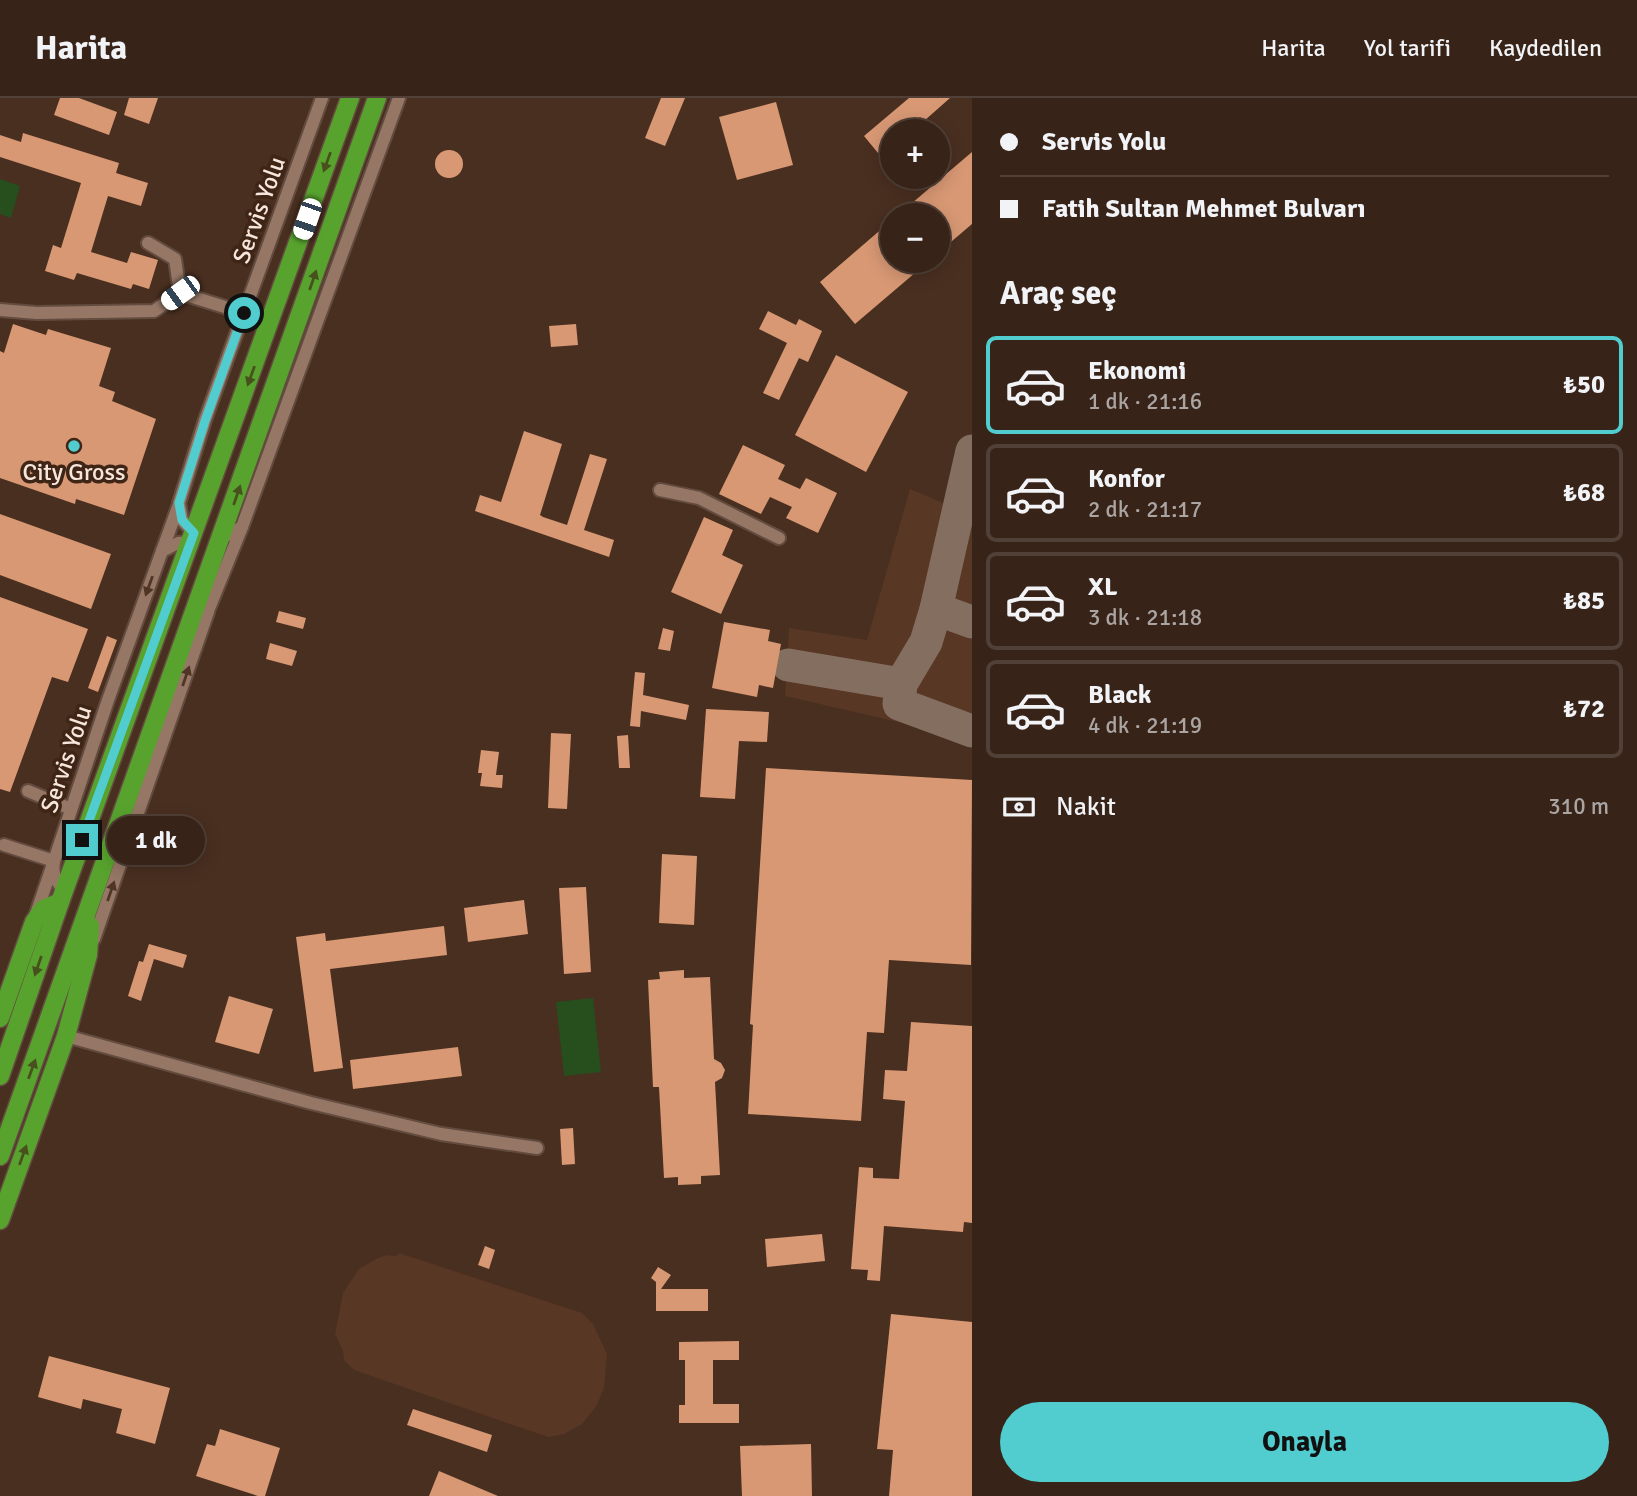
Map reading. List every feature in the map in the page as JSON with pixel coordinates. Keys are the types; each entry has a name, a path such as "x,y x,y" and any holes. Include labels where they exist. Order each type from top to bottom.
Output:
{"highway":[{"path":"0,1076 62,896 350,98"},
{"path":"0,1156 377,98"},
{"path":"0,1018 4,992 28,938 43,909 62,896"},
{"path":"0,1220 66,1035 88,955 91,905"}],"street":[{"name":"Servis Yolu","path":"28,938 205,421 322,98"},
{"path":"88,955 208,612 242,527 399,98"},
{"path":"148,243 175,259 180,293"},
{"path":"180,293 244,313"},
{"path":"0,310 37,313 154,311 180,293"},
{"path":"660,490 699,498 779,538"},
{"path":"162,551 193,537 182,520 179,503"},
{"path":"222,538 242,527"},
{"path":"203,586 208,612"},
{"path":"28,791 71,809"},
{"path":"4,845 54,861 54,874 62,896"},
{"path":"66,1035 389,1122 441,1134 537,1148"}],"shaded area":[{"path":"910,489 972,515 972,739 785,696 789,628 867,640"},
{"path":"399,1253 582,1313 593,1324 607,1354 604,1388 597,1405 582,1424 564,1434 548,1437 354,1370 344,1360 335,1334 343,1293 359,1269 378,1258 396,1256"}],"green space":[{"path":"0,179 20,186 11,218 0,214"},
{"path":"593,998 601,1072 564,1076 556,1002"}],"building":[{"path":"60,98 79,98 117,112 109,135 54,115"},
{"path":"129,98 158,98 149,124 124,115"},
{"path":"661,98 685,98 665,146 645,138"},
{"path":"909,98 950,98 926,119 884,119"},
{"path":"776,102 793,165 737,180 719,117"},
{"path":"880,122 880,151 878,153 864,136"},
{"path":"23,133 119,163 116,173 148,183 141,206 108,196 91,252 127,263 131,252 158,260 149,289 133,284 131,289 77,273 74,280 45,271 53,245 61,248 81,183 0,157 0,135 21,142"},
{"path":"449,150 459,154 463,164 459,174 449,178 439,174 435,164 439,154"},
{"path":"972,152 972,224 950,243 950,203 912,203 929,189 950,189 950,171"},
{"path":"880,230 880,273 915,273 855,324 820,282"},
{"path":"768,311 796,325 799,319 822,331 808,362 799,358 779,400 763,393 787,343 759,329"},
{"name":"City Gross","path":"13,324 46,335 48,329 111,348 99,386 115,392 112,401 156,419 124,515 76,499 75,504 0,478 0,351 4,353"},
{"path":"576,324 578,345 551,347 549,326"},
{"path":"836,355 908,392 866,472 795,435"},
{"path":"524,431 562,444 540,515 543,517 567,525 590,454 607,459 584,530 614,540 609,557 475,511 480,495 501,502"},
{"path":"743,445 785,465 778,479 800,489 806,478 837,493 818,533 786,518 792,507 770,497 761,514 719,494"},
{"name":"City Gross","path":"0,514 111,554 91,609 0,575"},
{"path":"704,517 733,530 722,555 743,565 721,614 671,592"},
{"path":"0,597 88,629 68,682 52,677 10,792 0,789"},
{"path":"279,611 306,618 303,629 276,622"},
{"path":"724,622 770,630 768,641 781,644 773,688 759,685 757,697 712,688"},
{"path":"663,628 674,631 670,651 658,649"},
{"path":"107,636 117,640 98,692 88,688"},
{"path":"270,643 297,651 292,666 266,659"},
{"path":"635,672 645,673 643,695 689,705 686,720 641,711 640,727 630,726"},
{"path":"706,709 769,712 767,742 739,741 735,799 700,797"},
{"path":"551,733 571,734 567,809 548,808"},
{"path":"628,735 630,768 619,768 617,736"},
{"path":"481,750 499,752 496,775 503,775 502,788 480,786 482,773 478,773"},
{"path":"766,768 972,780 971,965 889,960 884,1033 867,1032 861,1121 748,1114 753,1025 750,1024"},
{"path":"662,854 697,856 694,925 659,923"},
{"path":"586,887 591,972 564,974 559,888"},
{"path":"524,900 528,934 468,942 464,908"},
{"path":"444,926 447,955 330,969 343,1068 314,1072 296,937 325,933 326,941"},
{"path":"149,944 187,955 183,968 154,959 141,1001 128,996 139,961 143,962"},
{"path":"684,970 684,978 710,977 714,1059 721,1063 725,1070 722,1078 715,1082 720,1175 701,1176 701,1184 678,1185 678,1177 664,1178 659,1087 653,1087 648,980 660,979 659,972"},
{"path":"229,996 273,1009 259,1054 215,1042"},
{"path":"911,1022 972,1026 972,1223 964,1222 963,1232 884,1226 880,1281 867,1280 868,1270 851,1269 859,1167 873,1168 873,1178 899,1179 905,1101 883,1099 885,1070 907,1071"},
{"path":"458,1047 462,1076 353,1089 350,1060"},
{"path":"573,1128 575,1164 562,1165 560,1129"},
{"path":"822,1234 825,1261 767,1267 765,1239"},
{"path":"485,1246 495,1250 489,1269 478,1265"},
{"path":"658,1267 671,1275 661,1289 708,1289 708,1311 656,1311 656,1282 651,1278"},
{"path":"891,1314 972,1322 972,1496 889,1496 893,1450 877,1449"},
{"path":"739,1341 739,1360 713,1360 713,1404 739,1404 739,1423 679,1423 679,1405 685,1405 685,1360 679,1360 679,1342"},
{"path":"49,1356 170,1388 155,1444 116,1433 122,1409 83,1399 81,1409 38,1397"},
{"path":"413,1409 492,1435 487,1452 407,1425"},
{"path":"220,1429 280,1448 265,1496 196,1476 207,1444 215,1446"},
{"path":"811,1444 812,1496 742,1496 740,1446"},
{"path":"439,1471 498,1496 429,1496"}],"taxiway":[{"path":"972,451 936,609 926,642 901,684 899,704 972,731"},
{"path":"936,609 972,622"},
{"path":"788,665 901,684"}],"place":[{"name":"City Gross","path":"74,446"}],"route":[{"path":"82,840 194,533 179,514 179,503 244,313"}]}
